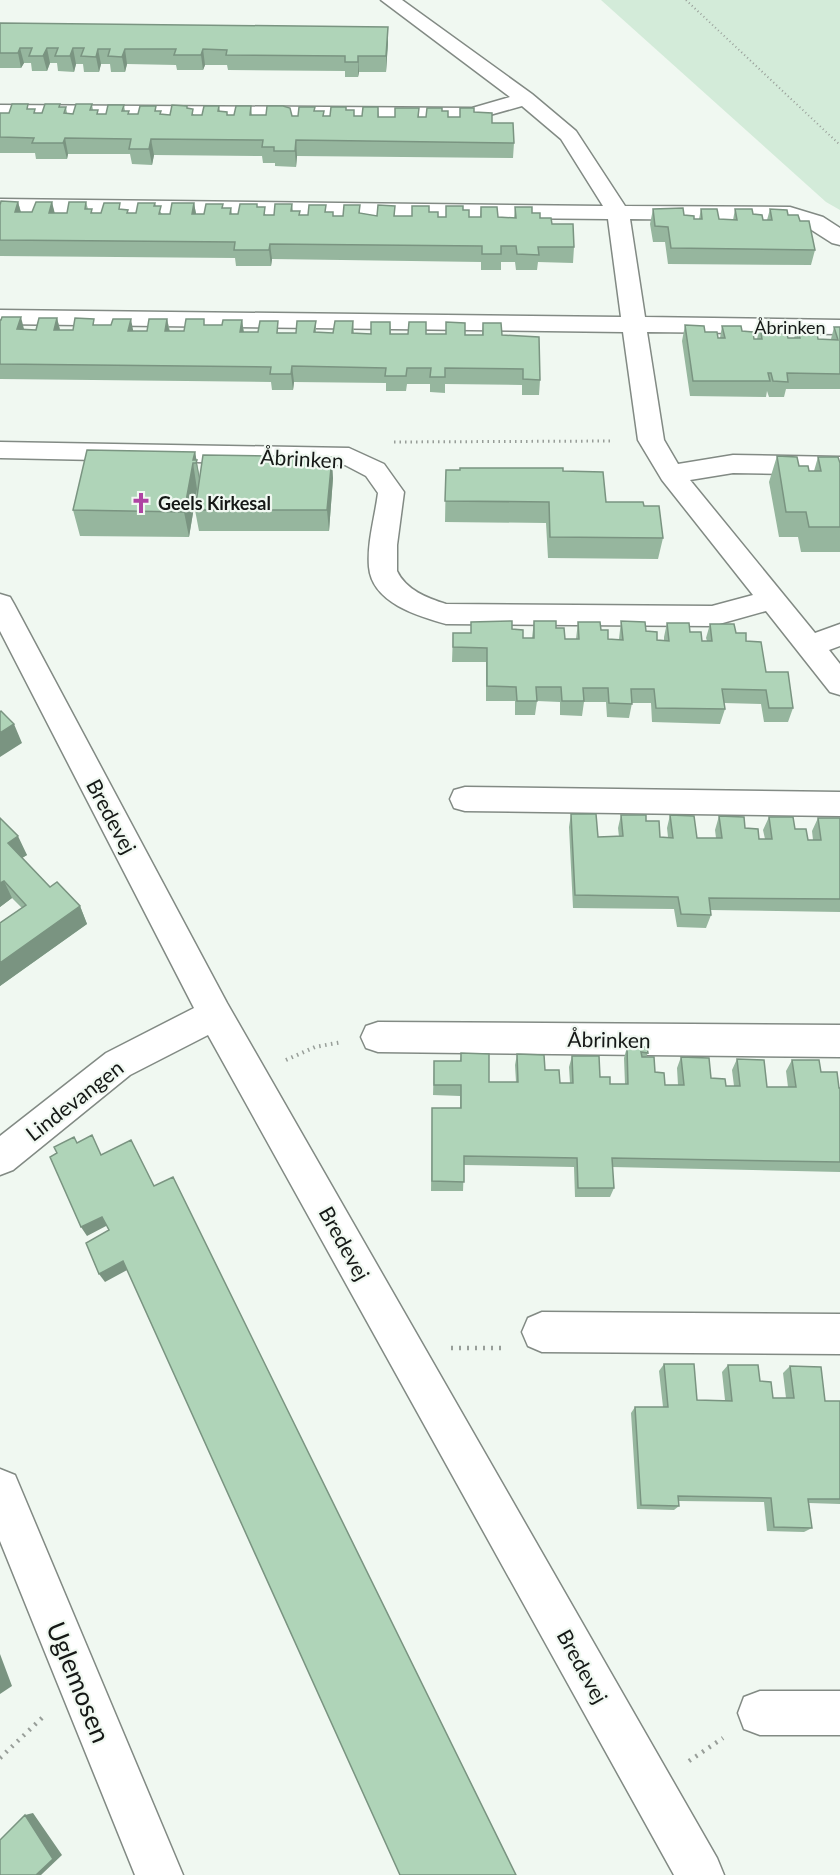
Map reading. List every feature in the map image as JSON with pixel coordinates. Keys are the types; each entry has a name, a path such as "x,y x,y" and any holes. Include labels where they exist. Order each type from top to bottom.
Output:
{"street":[{"path":"390,0 525,98 569,135 618,212 651,440 670,474 840,684"},
{"path":"390,27 415,18"},
{"path":"0,111 472,114 495,110 525,98"},
{"path":"0,206 789,214 815,222 840,238"},
{"name":"Åbrinken","path":"0,317 840,327"},
{"name":"Åbrinken","path":"0,450 349,458 375,470 391,492 382,569 394,589 416,605 446,614 712,616 771,600"},
{"path":"670,474 733,464 840,466"},
{"name":"Bredevej","path":"0,604 250,1076 700,1875"},
{"path":"809,646 840,634"},
{"path":"465,799 840,804"},
{"name":"Lindevangen","path":"0,1158 118,1064 216,1014"},
{"name":"Åbrinken","path":"378,1037 840,1041"},
{"path":"542,1332 840,1334"},
{"name":"Uglemosen","path":"0,1490 159,1875"},
{"path":"760,1713 840,1713"}],"path":[{"path":"686,0 840,145"},
{"path":"349,458 393,442 651,440"},
{"path":"250,1076 315,1047 378,1037"},
{"path":"404,1348 508,1348 542,1332"},
{"path":"0,1758 79,1682"},
{"path":"651,1786 760,1713"}],"green space":[{"path":"601,0 840,0 840,210 826,202"}],"building":[{"path":"0,23 388,27 386,56 358,56 358,62 345,62 345,56 226,55 227,50 203,49 201,55 174,55 176,49 125,49 122,57 108,56 110,49 98,49 96,57 81,56 84,48 73,48 70,56 55,56 58,48 47,48 43,56 29,56 32,48 20,48 18,53 0,53"},
{"path":"12,104 28,104 27,109 35,109 34,113 42,113 45,104 60,104 59,107 66,107 64,113 73,114 76,104 92,104 90,110 98,110 97,114 106,114 108,105 124,105 122,111 129,111 128,114 138,114 140,106 156,106 155,111 170,115 172,105 187,106 193,109 192,115 202,115 204,106 219,106 218,111 234,115 236,106 251,106 250,115 266,115 267,106 283,106 290,108 292,116 298,116 299,107 315,107 314,111 324,111 323,116 330,116 331,107 346,107 346,110 354,110 354,116 362,116 363,107 378,107 378,117 395,117 395,108 419,108 418,117 426,117 427,108 442,108 442,111 448,111 448,117 460,117 460,108 474,108 474,112 492,113 492,123 513,123 514,143 296,140 295,151 274,151 274,147 262,147 263,140 151,139 149,149 129,149 131,139 65,138 63,143 32,143 34,138 0,137 0,113 9,113"},
{"path":"1,201 18,202 15,212 32,212 36,202 52,202 49,213 67,213 69,202 86,202 85,209 92,209 91,213 101,213 104,203 120,203 119,209 128,210 127,213 136,213 138,203 155,203 154,206 161,206 159,214 170,214 172,203 194,203 192,214 204,214 206,204 223,204 222,208 231,208 230,214 238,214 240,204 257,204 257,207 265,207 264,215 274,215 275,204 292,204 291,211 300,211 299,215 308,215 309,205 326,205 325,212 333,212 333,216 343,216 344,205 360,205 359,213 377,216 378,205 395,206 394,216 412,216 412,206 429,206 429,212 438,212 438,217 446,217 446,206 463,206 463,210 469,210 469,217 481,217 481,207 497,207 498,217 516,218 515,207 532,207 532,213 540,213 540,218 551,218 552,224 573,224 574,247 538,247 539,255 517,254 516,246 501,246 501,254 482,254 482,246 270,244 269,250 234,250 235,242 0,240"},
{"path":"683,208 684,215 694,216 694,219 702,219 701,209 717,209 719,219 737,220 735,209 752,209 753,214 762,215 763,220 772,220 770,209 787,210 788,215 798,215 800,221 809,221 815,250 671,248 668,227 655,226 653,209"},
{"path":"2,317 21,317 17,329 36,330 39,318 57,318 54,330 73,330 75,318 94,319 93,325 111,325 113,319 131,319 128,331 147,331 149,319 167,319 165,331 184,331 186,319 204,319 204,325 222,325 223,320 242,320 240,332 258,332 260,321 278,321 277,333 296,333 297,321 316,321 314,332 333,333 335,321 353,321 352,333 371,334 371,322 390,322 390,334 408,334 409,322 426,322 426,334 446,334 446,322 465,323 465,335 483,335 483,323 501,323 502,335 539,337 540,380 523,379 523,369 445,368 445,377 430,377 431,368 407,368 406,376 385,376 386,368 292,366 291,374 270,374 271,367 0,364 0,320"},
{"path":"685,325 704,326 705,332 717,332 718,338 725,338 722,326 741,326 742,331 753,332 754,339 762,339 760,326 779,326 780,334 787,334 788,338 800,338 798,327 816,327 818,339 838,340 834,327 840,327 840,374 787,373 788,382 773,381 771,373 768,373 770,381 693,381"},
{"path":"87,450 195,452 193,460 197,460 193,463 184,512 73,510"},
{"path":"203,455 332,457 327,510 195,510"},
{"path":"777,456 797,457 799,466 808,466 809,471 821,471 818,457 838,457 840,463 840,527 809,527 806,512 786,512"},
{"path":"460,468 563,468 563,471 603,472 606,502 643,502 644,506 659,506 663,538 550,537 549,502 445,501 446,470 460,470"},
{"path":"512,621 512,629 523,630 523,638 534,638 534,621 556,621 556,628 564,628 565,639 579,639 578,622 600,622 601,630 608,630 608,639 623,640 621,621 645,622 646,631 657,632 657,640 669,641 667,623 689,623 690,632 701,632 702,641 712,641 710,624 734,624 736,633 746,633 746,641 761,642 766,672 788,672 793,708 769,708 766,690 722,689 725,709 656,708 654,689 631,689 632,704 609,703 608,688 583,688 584,701 562,701 561,687 536,687 537,701 517,701 516,687 487,686 487,648 453,647 453,633 471,633 471,622"},
{"path":"0,712 14,724 0,733"},
{"path":"571,814 596,814 598,837 623,836 621,815 646,815 646,821 659,821 660,837 673,838 670,815 694,816 697,838 722,838 719,816 744,817 745,828 758,829 759,839 772,839 769,817 793,817 795,829 806,829 808,840 821,840 818,818 840,818 840,899 709,898 711,915 681,914 678,897 575,895"},
{"path":"0,818 18,836 8,843 50,887 57,882 80,906 0,963 0,923 26,905 4,881 0,883"},
{"path":"627,1047 647,1047 648,1053 641,1052 642,1057 654,1057 655,1072 664,1073 665,1085 684,1085 681,1057 709,1058 711,1078 725,1079 726,1086 740,1086 737,1059 764,1060 767,1087 796,1087 792,1060 819,1060 821,1072 837,1072 840,1088 840,1162 612,1158 614,1188 578,1188 577,1158 464,1156 464,1182 432,1181 432,1108 461,1108 461,1085 434,1085 434,1061 461,1061 461,1053 489,1054 489,1082 518,1082 517,1054 544,1055 545,1070 559,1070 560,1083 573,1083 572,1056 599,1056 600,1077 610,1077 610,1084 628,1084"},
{"path":"92,1135 101,1155 131,1140 154,1186 173,1177 516,1875 400,1875 123,1261 99,1274 86,1243 109,1230 102,1217 81,1227 50,1157 57,1153 54,1147 74,1137 77,1143"},
{"path":"664,1364 694,1364 697,1400 732,1401 728,1365 758,1365 760,1381 771,1382 773,1398 794,1398 790,1366 821,1367 825,1401 840,1401 840,1499 808,1499 812,1528 774,1527 771,1498 678,1496 679,1506 641,1505 635,1407 668,1407"},
{"path":"25,1815 53,1859 36,1875 0,1875 0,1840"}],"place":[{"name":"Geels Kirkesal","path":"141,503"}]}
